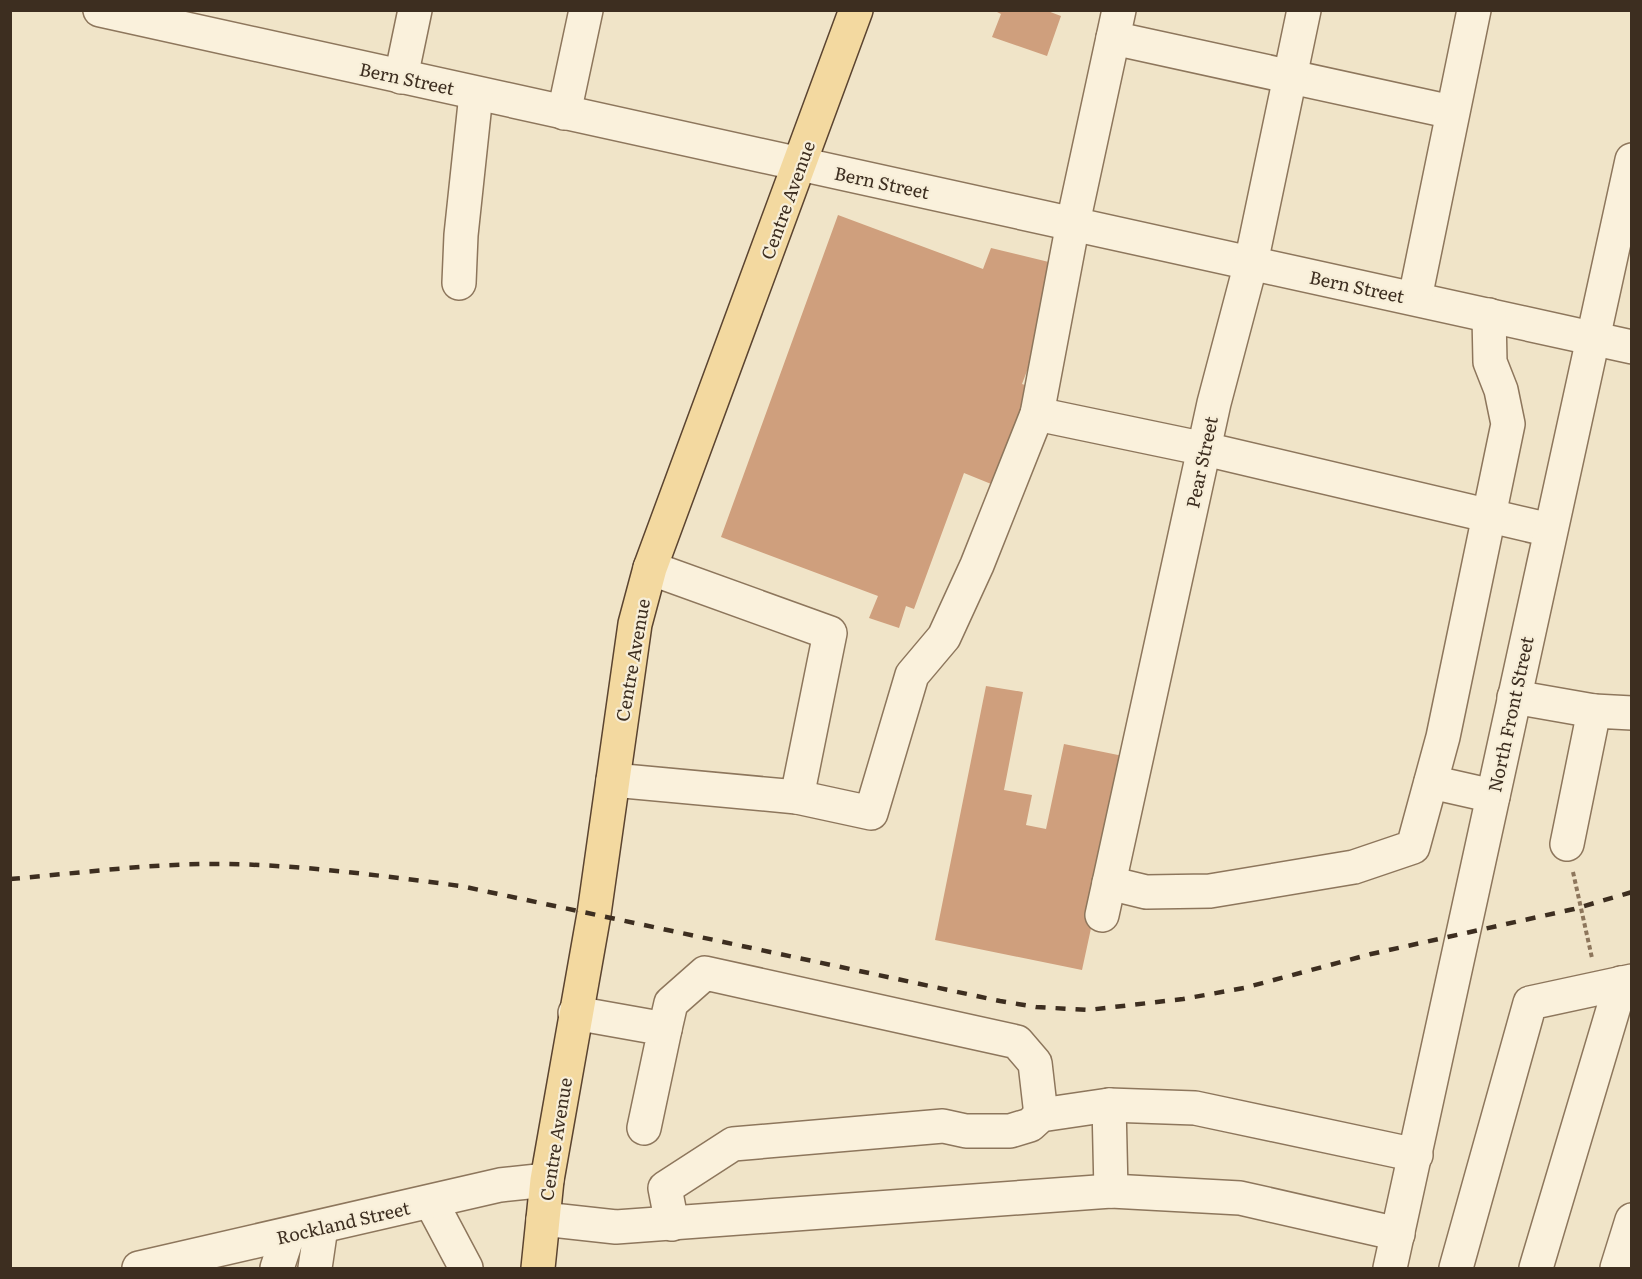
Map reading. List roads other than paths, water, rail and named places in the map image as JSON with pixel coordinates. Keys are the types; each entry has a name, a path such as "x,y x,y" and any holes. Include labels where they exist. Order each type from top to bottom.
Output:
{"main road":[{"name":"Centre Avenue","path":"538,1269 547,1180 594,914 635,624 650,568 856,10"}],"street":[{"name":"Bern Street","path":"100,10 224,24 400,77 1632,347"},
{"path":"400,77 415,10"},
{"path":"564,113 586,10"},
{"name":"Pear Street","path":"1102,915 1214,403 1251,263 1304,10"},
{"path":"1414,298 1474,10"},
{"path":"613,780 797,797 871,813 912,675 944,636 949,626 977,565 1037,414 1073,224 1116,24 1290,77 1452,112"},
{"path":"459,283 461,235 476,93"},
{"name":"North Front Street","path":"1390,1269 1632,160"},
{"path":"1109,883 1146,892 1210,891 1354,867 1413,847 1443,737 1508,424 1501,390 1490,362 1489,315"},
{"path":"1037,414 1205,449 1550,530"},
{"path":"650,568 830,633 797,797"},
{"path":"1514,697 1594,711 1632,713"},
{"path":"1567,844 1594,711"},
{"path":"1431,782 1493,796"},
{"path":"644,1128 671,1003 705,973 1017,1042 1035,1063 1041,1115"},
{"path":"1456,1269 1530,1003 1617,984 1536,1269"},
{"path":"575,1013 665,1029"},
{"path":"1108,1105 1111,1191"},
{"path":"672,1224 665,1188 733,1144 943,1126 966,1131 1010,1131 1030,1125 1041,1115 1108,1105 1195,1108 1416,1155"},
{"name":"Rockland Street","path":"139,1269 501,1185 547,1180"},
{"path":"543,1219 616,1227 1111,1191 1240,1198 1398,1234"},
{"path":"431,1202 466,1269"},
{"path":"1617,1269 1632,1220"},
{"path":"315,1269 321,1227"},
{"path":"277,1269 288,1235"}],"railway":[{"path":"10,879 198,864 314,869 402,878 461,886 1000,1001 1036,1007 1088,1010 1183,999 1244,988 1371,954 1574,909 1632,892"}]}
